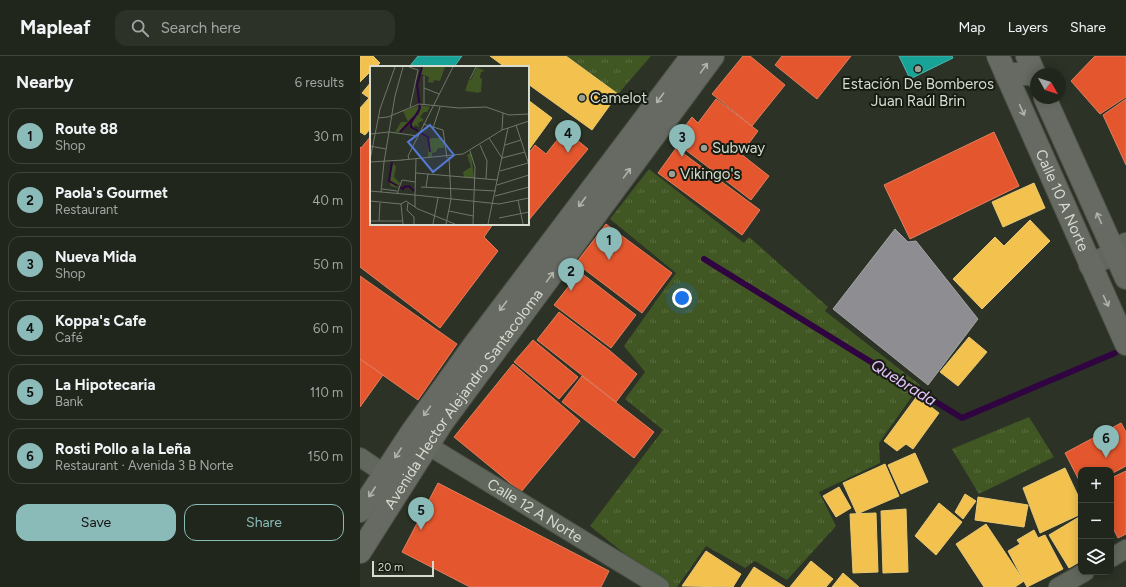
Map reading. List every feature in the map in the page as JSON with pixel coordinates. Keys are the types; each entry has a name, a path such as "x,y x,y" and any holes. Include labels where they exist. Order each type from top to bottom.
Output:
{"main road":[{"name":"Avenida Hector Alejandro Santacoloma","path":"360,552 393,480 474,345 692,56"},
{"name":"Avenida Hector Alejandro Santacoloma","path":"419,438 713,56"},
{"path":"1002,65 1030,69"},
{"name":"Calle 10 A Norte","path":"1002,65 1126,344"},
{"name":"Calle 10 A Norte","path":"1048,104 1120,249 1126,278"},
{"name":"Avenida Hector Alejandro Santacoloma","path":"360,511 393,480"}],"street":[{"path":"1090,265 1120,249"},
{"name":"Calle 12 A Norte","path":"419,438 660,587"},
{"path":"360,456 393,480"},
{"path":"1114,556 1126,549"},
{"path":"1058,587 1080,575"}],"green space":[{"path":"566,56 651,56 618,94"},
{"path":"649,169 744,243 749,237 828,307 825,311 920,385 879,443 880,463 819,492 836,526 787,580 755,561 745,568 706,546 677,587 666,587 590,526 663,430 625,399 645,372 624,346 676,273 610,219"},
{"path":"1029,417 1054,457 979,494 952,449"}],"building: Homes":[{"path":"360,56 373,56 380,63 377,66 370,66 370,72 360,82"},
{"path":"490,56 566,56 618,94 592,130 529,85 529,66 504,66"},
{"path":"370,83 370,129 365,135 360,132 360,108 369,98 362,93"},
{"path":"529,101 552,118 529,150"},
{"path":"1034,183 1045,208 1003,227 992,202"},
{"path":"1030,220 1050,241 982,309 953,279 995,237 1004,246"},
{"path":"969,337 987,352 958,386 940,372"},
{"path":"917,396 939,413 913,449 906,444 897,451 884,441"},
{"path":"915,453 928,482 901,494 888,465"},
{"path":"885,464 899,496 857,514 843,483"},
{"path":"1065,468 1078,496 1078,515 1040,533 1023,488"},
{"path":"839,487 851,508 836,517 823,496"},
{"path":"965,494 976,501 963,519 955,512"},
{"path":"978,497 1028,505 1024,527 975,520"},
{"path":"939,503 962,522 936,555 915,536"},
{"path":"906,509 908,572 883,573 881,511"},
{"path":"876,513 878,572 853,573 850,514"},
{"path":"1078,518 1078,563 1069,568 1049,535"},
{"path":"986,524 1024,581 1015,587 984,587 956,544"},
{"path":"1034,530 1038,538 1045,535 1063,569 1027,587 1008,551 1020,544 1017,540"},
{"path":"706,551 741,574 733,587 682,586"},
{"path":"811,561 833,579 826,587 790,587"},
{"path":"754,567 785,587 741,587"},
{"path":"843,573 859,587 832,587"}],"building: Shops":[{"path":"743,56 750,56 785,85 752,126 712,94"},
{"path":"782,56 851,56 817,99 775,65"},
{"path":"1095,56 1126,56 1126,97 1100,114 1071,81"},
{"path":"716,99 758,131 741,154 769,176 751,200 674,141 692,117 698,123"},
{"path":"1126,99 1126,165 1103,115"},
{"path":"565,130 588,149 529,220 529,153 535,145 546,154"},
{"path":"994,132 1019,186 910,239 884,185"},
{"path":"370,137 370,225 492,225 484,237 498,251 440,328 360,267 360,147 361,148"},
{"path":"676,148 760,210 742,235 658,173"},
{"path":"606,224 672,273 642,313 576,263"},
{"path":"580,272 636,315 611,348 554,305"},
{"path":"360,276 457,344 418,400 360,359"},
{"path":"559,312 609,350 637,374 616,402 537,340"},
{"path":"533,340 578,377 559,399 514,362"},
{"path":"360,359 383,375 360,407"},
{"path":"513,364 580,421 521,492 454,437"},
{"path":"582,376 654,432 634,458 562,402"},
{"path":"1121,423 1126,432 1126,466 1114,472 1114,467 1078,467 1078,478 1065,453"},
{"path":"1126,471 1126,534 1118,538 1114,530 1114,477"},
{"path":"438,483 609,571 601,587 470,587 402,552"}],"building: Public":[{"path":"418,56 462,56 455,66 410,66"},
{"name":"Estación De Bomberos Juan Raúl Brin","path":"899,56 952,56 953,58 910,79"}],"building: Industry":[{"path":"895,229 908,242 916,241 978,319 928,385 833,309"}],"waterway":[{"name":"Quebrada","path":"704,259 962,418 1115,353"}],"place":[{"name":"Estación De Bomberos Juan Raúl Brin","path":"918,69"},
{"name":"Camelot","path":"582,98"},
{"name":"Subway","path":"704,148"},
{"name":"Koppa's Cafe","path":"568,153"},
{"name":"Nueva Mida","path":"682,157"},
{"name":"Vikingo's","path":"672,174"},
{"name":"Route 88","path":"609,260"},
{"name":"Paola's Gourmet","path":"571,291"},
{"name":"Rosti Pollo a la Leña","path":"1106,458"},
{"name":"La Hipotecaria","path":"421,530"}]}
